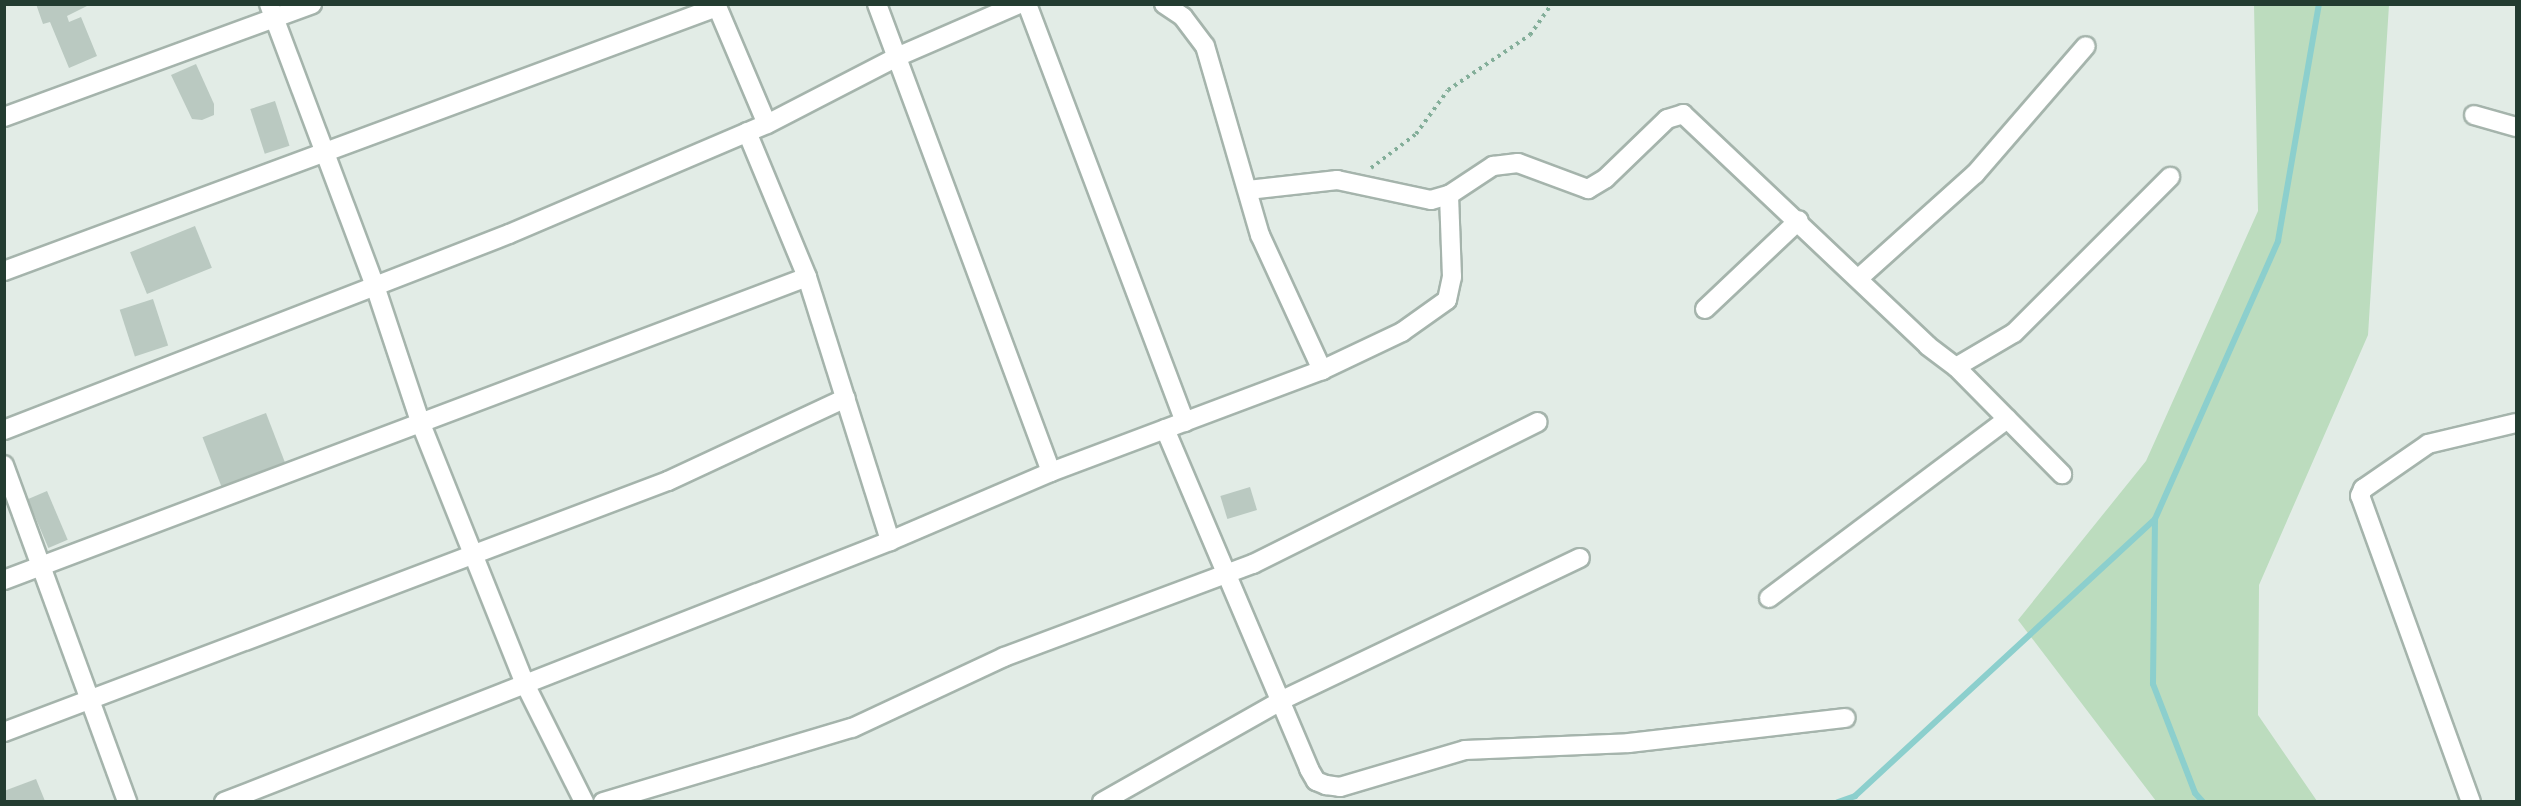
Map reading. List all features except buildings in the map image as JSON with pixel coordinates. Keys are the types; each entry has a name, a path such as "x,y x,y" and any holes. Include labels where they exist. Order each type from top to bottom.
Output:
{"street":[{"path":"4,117 271,11 312,4"},
{"path":"877,4 1051,472"},
{"path":"4,430 509,234 767,124 897,57 1019,4"},
{"path":"1027,4 1185,422"},
{"path":"1164,4 1183,17 1205,46 1260,235 1322,370"},
{"path":"4,271 716,6 767,124"},
{"path":"271,11 322,153 375,285 421,424 526,686 584,801"},
{"path":"1859,278 1975,174 2086,46"},
{"path":"1248,190 1337,180 1418,199 1449,195 1493,166 1518,163 1588,189 1606,178 1667,119 1683,114 1799,220 1928,346 1956,367 2062,474"},
{"path":"2474,115 2517,128"},
{"path":"747,132 807,277 890,541"},
{"path":"1956,367 2014,333 2170,177"},
{"path":"224,801 526,686 890,541 1051,472 1322,370 1401,332 1447,300 1452,277 1449,195"},
{"path":"1705,309 1799,220"},
{"path":"4,580 807,277"},
{"path":"4,732 474,552 668,481 846,398"},
{"path":"1769,598 2007,418"},
{"path":"603,801 852,728 1004,657 1229,573 1538,422"},
{"path":"2471,801 2360,496 2363,489 2428,444 2517,423"},
{"path":"1165,429 1229,573 1316,781 1340,787 1465,750 1629,743 1846,718"},
{"path":"4,465 92,699 127,801"},
{"path":"1102,801 1282,700 1580,558"}],"path":[{"path":"1337,180 1366,172 1416,134 1448,90 1530,35 1552,4"}],"green space":[{"path":"2254,5 2389,5 2368,335 2259,585 2258,715 2317,801 2156,801 2018,620 2146,461 2258,211"}],"waterway":[{"path":"1838,802 1855,796 2155,519 2278,241 2319,4"},
{"path":"2155,519 2153,684 2195,793 2203,802"}]}
